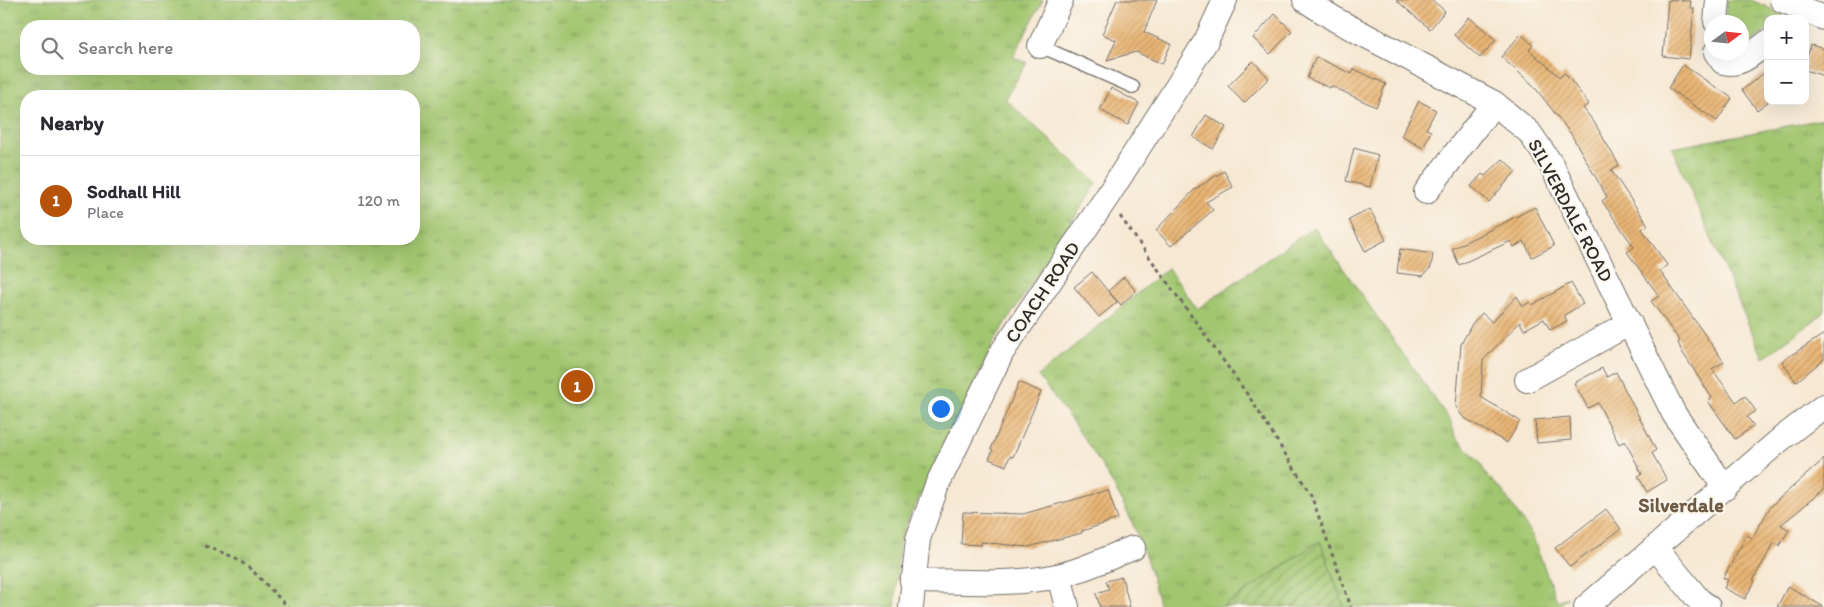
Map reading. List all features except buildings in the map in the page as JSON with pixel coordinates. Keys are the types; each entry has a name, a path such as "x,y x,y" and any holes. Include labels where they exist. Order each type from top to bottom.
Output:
{"street":[{"path":"1040,46 1060,0"},
{"name":"COACH ROAD","path":"911,607 912,580 918,539 938,485 1002,352 1107,197 1206,41 1225,0"},
{"name":"SILVERDALE ROAD","path":"1305,0 1336,20 1494,103 1529,132 1550,164 1674,414 1726,488"},
{"path":"1717,15 1718,0"},
{"path":"1782,0 1810,16"},
{"path":"1749,56 1764,45"},
{"path":"1722,60 1731,64 1743,60"},
{"path":"1426,192 1494,103"},
{"path":"1527,380 1630,324"},
{"path":"1586,607 1726,488 1781,438 1824,406"},
{"path":"912,580 1010,580 1059,576 1133,548"},
{"path":"1656,548 1708,607"},
{"path":"1059,576 1067,607"}],"lane":[{"path":"1040,46 1133,87"}],"path":[{"path":"1107,197 1250,398 1311,495 1351,607"},
{"path":"205,546 236,558 253,570 288,607"}],"green space":[{"path":"0,0 1043,0 1013,57 1027,63 1005,99 1097,183 994,341 953,431 909,518 899,543 895,607 0,607"},
{"path":"1727,0 1751,0 1782,15 1764,15 1764,33 1749,44 1749,15 1726,15"},
{"path":"1824,119 1824,313 1763,358 1672,148"},
{"path":"1314,227 1451,422 1455,436 1479,461 1487,476 1501,489 1532,535 1557,601 1568,597 1558,607 1344,607 1320,541 1223,607 1160,607 1136,531 1112,482 1089,445 1038,376 1168,268 1197,309"},
{"path":"1320,541 1344,607 1223,607"}],"place":[{"name":"Sodhall Hill","path":"577,386"}],"district":[{"name":"Silverdale","path":"1681,505"}]}
